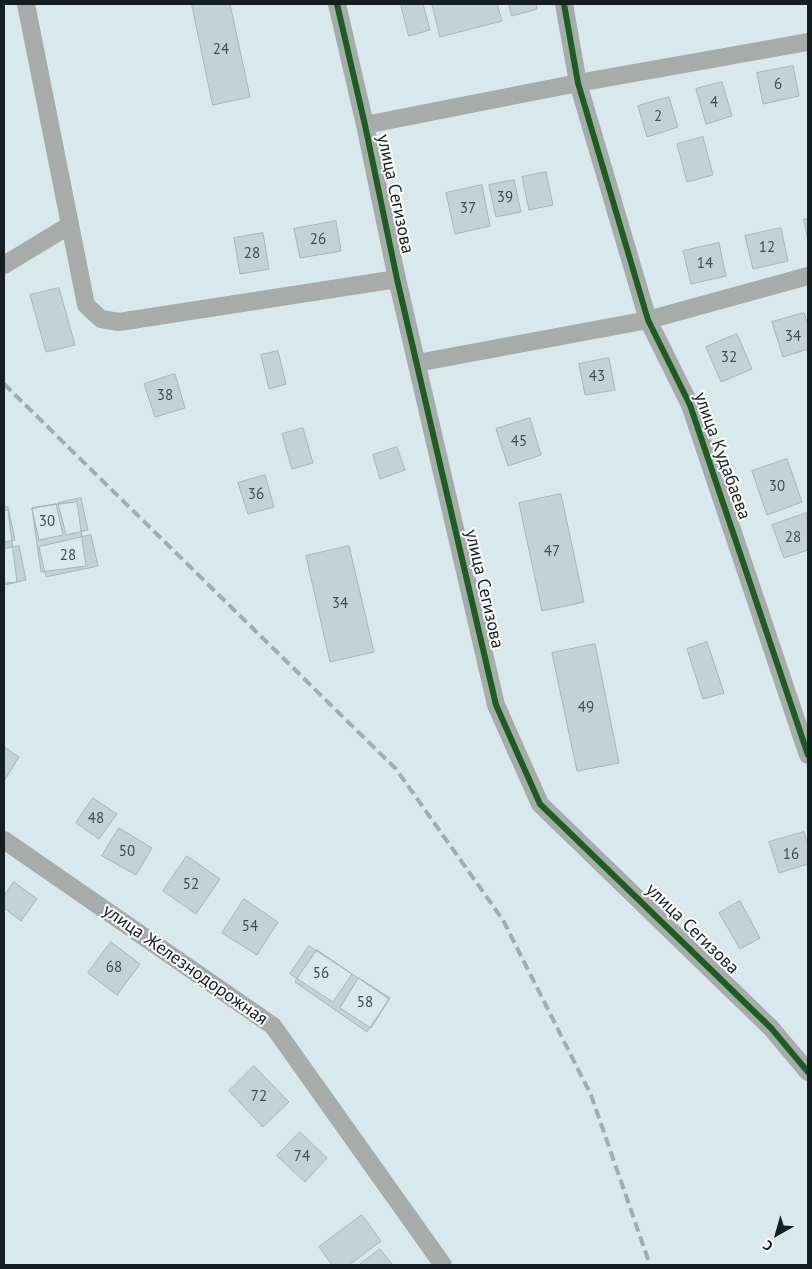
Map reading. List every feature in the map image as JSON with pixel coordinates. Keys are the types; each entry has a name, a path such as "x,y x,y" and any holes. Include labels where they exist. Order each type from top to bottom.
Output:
{"street":[{"path":"26,4 86,305 101,318 119,322 397,279"},
{"name":"улица Сегизова","path":"337,4 365,125 397,279 496,705 540,804 771,1028 808,1072"},
{"name":"улица Кудабаева","path":"564,4 578,83 648,320 690,404 808,754"},
{"name":"улица Сегизова","path":"365,125 578,83 808,42"},
{"path":"4,265 70,225"},
{"path":"417,363 648,320 808,276"},
{"name":"улица Железнодорожная","path":"4,840 273,1026 443,1265"}],"building":[{"path":"192,4 230,4 250,97 213,105"},
{"path":"401,4 423,4 430,30 409,36"},
{"path":"497,4 502,21 440,37 432,5"},
{"path":"509,4 536,4 537,9 512,16"},
{"path":"793,66 799,96 763,104 757,73"},
{"path":"722,82 732,116 706,124 696,89"},
{"path":"669,97 678,127 647,137 638,106"},
{"path":"703,137 713,175 687,182 677,144"},
{"path":"546,172 553,205 529,210 522,177"},
{"path":"514,180 521,212 496,217 489,185"},
{"path":"482,185 490,226 455,234 446,193"},
{"path":"804,219 808,219 808,240"},
{"path":"336,221 341,251 300,258 294,229"},
{"path":"781,228 788,261 753,269 745,236"},
{"path":"263,233 269,269 240,274 234,238"},
{"path":"719,243 726,276 691,284 683,251"},
{"path":"59,288 75,345 46,352 30,295"},
{"path":"804,313 808,325 808,349 783,357 772,322"},
{"path":"737,334 752,369 721,382 706,347"},
{"path":"278,351 286,384 269,389 261,355"},
{"path":"609,358 615,390 585,395 579,364"},
{"path":"175,374 185,408 155,417 144,384"},
{"path":"530,418 541,455 508,466 496,429"},
{"path":"303,428 313,463 292,469 282,434"},
{"path":"397,447 405,470 380,479 373,455"},
{"path":"787,459 802,502 767,515 752,471"},
{"path":"265,475 274,507 248,514 238,483"},
{"path":"561,494 584,602 542,611 519,503"},
{"path":"81,498 88,530 66,535 58,503"},
{"path":"77,502 86,566 41,572 32,508"},
{"path":"56,504 63,535 39,540 32,509"},
{"path":"8,507 15,540 4,542 4,508"},
{"path":"8,510 17,582 4,583 4,511"},
{"path":"807,513 808,550 784,558 772,525"},
{"path":"91,535 98,566 46,577 39,547"},
{"path":"19,546 26,580 4,585 4,549"},
{"path":"349,546 374,652 330,662 306,556"},
{"path":"707,642 724,693 703,699 687,649"},
{"path":"595,644 619,763 577,771 552,653"},
{"path":"4,747 19,757 4,781"},
{"path":"93,798 117,814 99,839 76,823"},
{"path":"119,828 152,848 136,875 102,856"},
{"path":"804,832 808,845 808,864 779,873 769,842"},
{"path":"187,856 220,879 196,914 163,891"},
{"path":"14,882 37,899 21,921 4,908 4,896"},
{"path":"244,899 278,922 257,955 222,933"},
{"path":"740,901 760,938 740,949 719,913"},
{"path":"111,942 140,964 117,995 88,973"},
{"path":"309,946 352,974 333,1002 290,974"},
{"path":"317,950 389,999 367,1032 295,982"},
{"path":"359,978 390,998 371,1028 340,1008"},
{"path":"254,1066 289,1102 263,1127 229,1091"},
{"path":"300,1132 327,1158 305,1182 277,1156"},
{"path":"362,1215 381,1241 349,1265 332,1265 319,1247"},
{"path":"380,1249 393,1265 359,1265"}],"railway":[{"path":"4,384 396,769 503,920 591,1095 650,1265"}],"cycle path":[{"path":"337,4 365,125 397,279 496,705 540,804 771,1028 808,1072"},
{"path":"564,4 578,83 648,320 690,405 808,755"}]}
